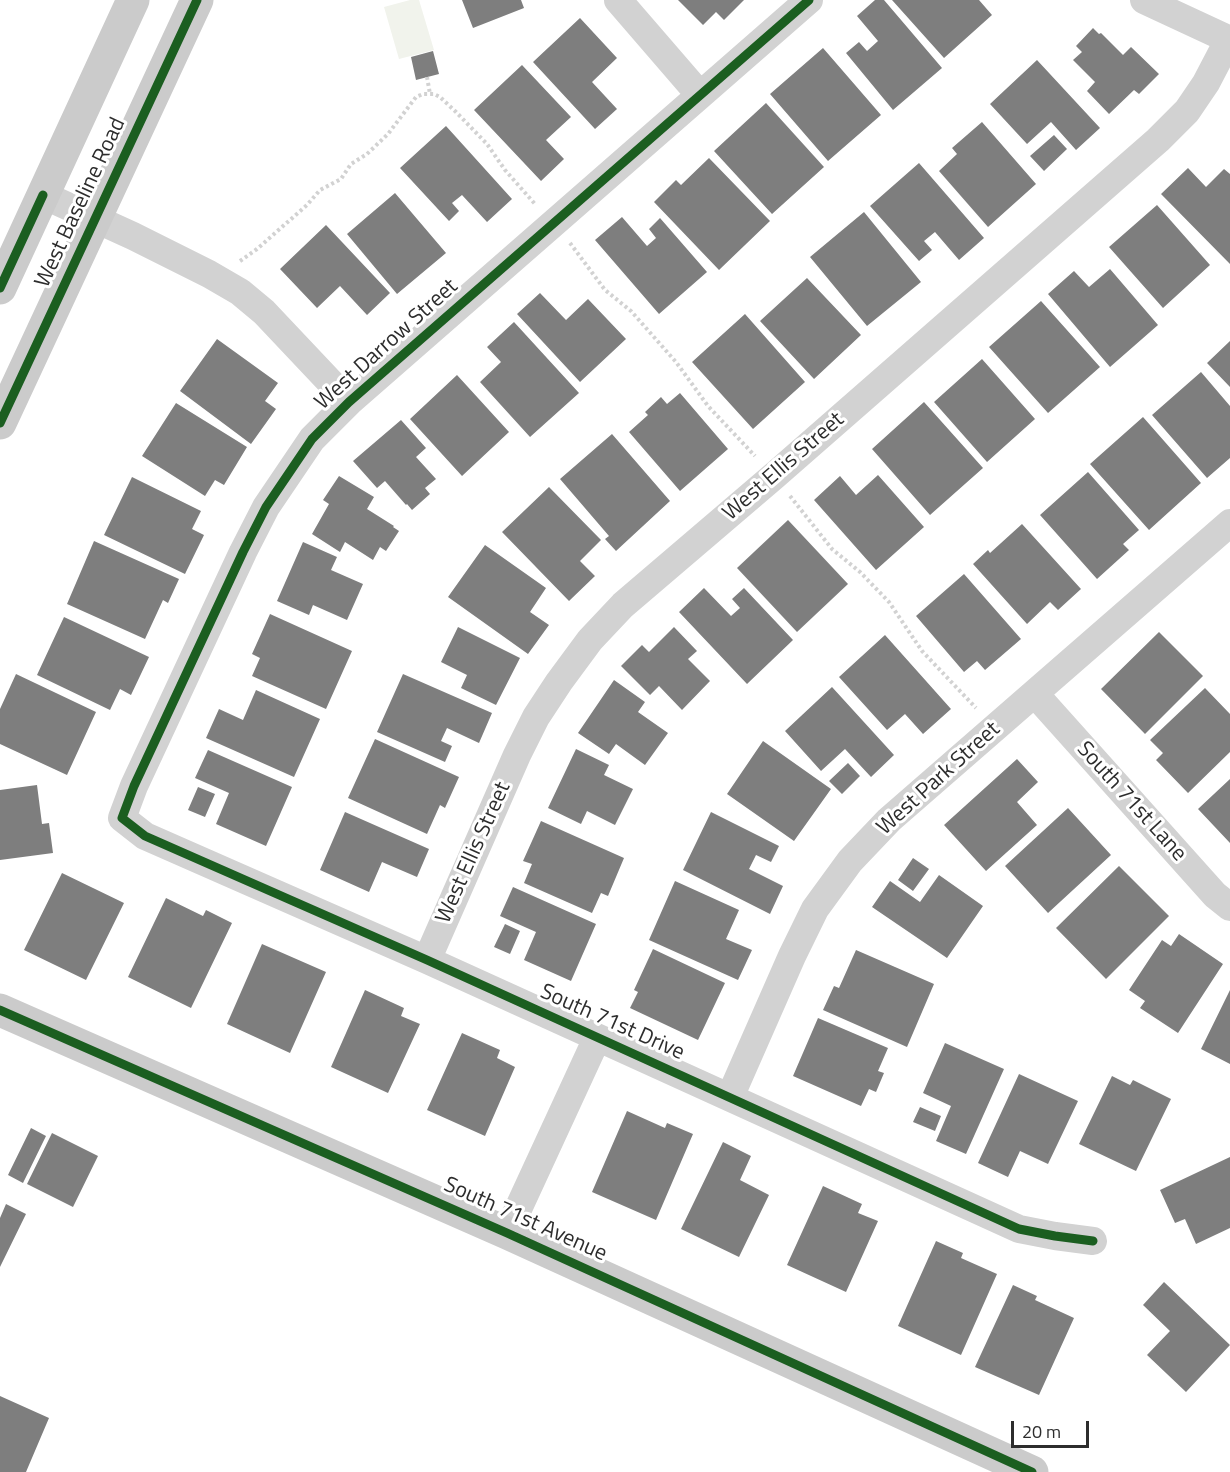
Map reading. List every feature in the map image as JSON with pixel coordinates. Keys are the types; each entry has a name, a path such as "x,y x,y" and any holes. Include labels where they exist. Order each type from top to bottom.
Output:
{"street":[{"name":"West Baseline Road","path":"0,288 133,0"},
{"name":"West Baseline Road","path":"0,423 197,0"},
{"path":"618,0 700,95"},
{"name":"West Darrow Street","path":"122,818 134,786 243,552 266,507 312,439 349,402 809,0"},
{"path":"1144,0 1229,39"},
{"name":"West Ellis Street","path":"427,960 536,717 590,640 623,605 1158,140 1187,111 1206,83 1229,39"},
{"path":"43,195 209,274 240,292 264,312 349,402"},
{"name":"West Park Street","path":"730,1097 815,909 850,861 890,820 1230,523"},
{"name":"South 71st Lane","path":"1035,694 1215,895 1230,907"},
{"name":"South 71st Drive","path":"122,818 146,836 427,960 1018,1229 1093,1240"},
{"name":"South 71st Avenue","path":"0,1010 507,1233 1032,1472"},
{"path":"507,1233 597,1038"}],"path":[{"path":"427,77 430,94"},
{"path":"209,274 239,261 257,249 308,205 320,190 342,178 351,164 368,154 388,135 416,97 430,94 440,97 487,144 523,191 554,223 605,290 631,310 676,362 708,406 774,476 832,549 860,572 889,602 922,651 995,728"}],"shaded area":[{"path":"419,0 434,50 399,59 384,7"}],"building":[{"path":"462,0 521,0 524,8 473,28"},
{"path":"678,0 744,0 724,20 716,12 703,25"},
{"path":"875,0 884,0 942,68 893,110 846,53 859,42 867,51 878,41 857,16"},
{"path":"892,0 979,0 992,15 944,58"},
{"path":"580,18 617,58 592,82 617,109 595,129 533,62"},
{"path":"1093,28 1123,55 1131,47 1159,74 1139,94 1134,90 1109,114 1087,91 1095,82 1073,60 1082,52 1076,46"},
{"path":"823,48 881,115 828,161 770,94"},
{"path":"433,51 439,74 416,80 411,57"},
{"path":"1037,60 1100,128 1076,150 1051,122 1027,144 990,104"},
{"path":"522,65 571,117 546,140 564,159 541,181 474,110"},
{"path":"766,103 824,167 772,214 714,151"},
{"path":"982,122 1036,184 988,227 939,171 957,154 952,148"},
{"path":"446,126 512,199 487,222 462,195 452,203 459,211 449,221 400,168"},
{"path":"1054,135 1067,149 1044,171 1030,156"},
{"path":"709,158 770,221 719,270 654,202 676,180 681,185"},
{"path":"919,163 984,238 959,260 935,232 924,241 932,250 919,261 870,206"},
{"path":"1188,168 1206,187 1224,169 1230,174 1230,264 1161,194"},
{"path":"395,193 446,253 397,294 347,234"},
{"path":"1157,205 1210,265 1163,308 1109,247"},
{"path":"864,212 921,282 867,326 810,257"},
{"path":"622,217 647,246 656,238 649,229 660,218 707,272 659,314 595,240"},
{"path":"326,225 390,293 367,315 340,286 317,308 280,269"},
{"path":"1110,269 1158,325 1110,367 1048,294 1074,271 1089,287"},
{"path":"807,278 861,335 814,379 760,321"},
{"path":"540,293 566,320 588,299 626,339 580,382 517,314"},
{"path":"1041,301 1100,367 1048,413 989,347"},
{"path":"745,314 805,382 753,429 692,362"},
{"path":"514,322 579,393 530,437 480,382 501,362 487,347"},
{"path":"217,339 278,383 265,401 276,409 251,444 180,391"},
{"path":"1230,341 1230,387 1207,363"},
{"path":"982,359 1035,419 987,462 934,402"},
{"path":"1201,372 1230,406 1230,458 1207,478 1152,415"},
{"path":"457,375 509,432 462,476 410,419"},
{"path":"680,393 728,449 680,491 629,432 648,415 645,412 661,397 667,404"},
{"path":"924,402 983,468 930,515 872,449"},
{"path":"176,403 247,447 224,485 215,480 205,496 142,456"},
{"path":"1143,417 1201,483 1149,530 1090,464"},
{"path":"401,420 426,448 416,457 436,479 425,488 430,494 412,510 385,481 377,488 353,461"},
{"path":"612,434 670,501 616,551 605,539 609,536 560,479"},
{"path":"1088,472 1139,530 1123,544 1129,550 1097,579 1040,515"},
{"path":"878,475 924,527 876,570 814,500 840,476 856,495"},
{"path":"339,476 374,497 367,509 399,531 386,551 380,547 373,560 345,542 340,552 312,534 329,504 323,500"},
{"path":"132,477 201,511 192,529 204,535 185,574 104,535"},
{"path":"549,487 601,540 580,561 595,576 569,601 502,532"},
{"path":"788,520 848,584 797,632 737,568"},
{"path":"1022,524 1081,589 1058,610 1050,602 1027,624 973,564 988,550 990,553"},
{"path":"94,541 179,579 168,603 163,600 145,639 67,604"},
{"path":"303,542 337,557 331,570 363,584 347,620 313,605 309,615 277,601"},
{"path":"485,545 546,588 530,612 549,625 528,654 448,597"},
{"path":"964,574 1021,639 985,670 977,661 964,672 916,616"},
{"path":"704,588 731,616 740,608 732,599 744,588 793,640 747,684 679,612"},
{"path":"270,614 352,651 326,709 252,676 260,658 252,654"},
{"path":"64,617 149,657 131,695 120,689 110,710 37,675"},
{"path":"458,627 520,658 496,705 461,688 467,675 441,662"},
{"path":"674,627 697,651 688,659 710,681 682,710 659,686 650,695 621,666 642,645 649,652"},
{"path":"1159,632 1203,676 1145,734 1101,689"},
{"path":"885,635 951,709 923,734 905,714 887,730 839,677"},
{"path":"16,674 96,712 67,775 0,744 0,709"},
{"path":"403,674 492,713 479,743 447,728 441,741 452,746 445,762 377,732"},
{"path":"614,680 645,702 638,712 668,733 645,765 616,744 609,754 578,733"},
{"path":"832,687 894,755 871,777 845,749 821,771 785,731"},
{"path":"1205,688 1230,714 1230,752 1188,793 1156,760 1163,753 1150,740"},
{"path":"256,690 320,719 294,777 206,738 219,709 243,720"},
{"path":"375,739 459,777 445,808 440,805 427,834 348,798"},
{"path":"763,741 831,789 794,841 727,794"},
{"path":"576,749 609,765 604,775 633,789 615,825 587,811 581,824 548,808"},
{"path":"208,750 292,787 266,846 216,824 229,793 195,778"},
{"path":"1017,759 1038,782 1017,802 1037,825 986,871 944,825"},
{"path":"848,763 860,776 842,794 829,781"},
{"path":"1230,779 1230,843 1198,809"},
{"path":"37,785 42,824 49,823 53,853 0,860 0,790"},
{"path":"198,787 215,794 205,817 188,810"},
{"path":"1068,808 1111,855 1048,913 1005,866"},
{"path":"345,812 429,849 417,877 382,862 369,892 320,870"},
{"path":"711,812 779,846 771,862 756,855 749,869 783,886 770,914 683,870"},
{"path":"541,821 624,858 608,896 601,893 592,913 524,883 532,864 523,861"},
{"path":"913,858 929,869 913,891 898,880"},
{"path":"1119,866 1169,916 1106,979 1056,928"},
{"path":"62,873 124,903 86,980 24,950"},
{"path":"939,875 983,906 947,958 872,907 890,881 920,902"},
{"path":"675,881 739,910 726,939 752,950 738,980 649,940"},
{"path":"513,887 596,924 571,981 524,960 536,932 500,916"},
{"path":"166,898 203,916 206,910 232,923 191,1008 128,977"},
{"path":"505,924 520,931 510,954 494,947"},
{"path":"1179,934 1223,964 1178,1033 1140,1008 1145,1001 1129,990 1162,940 1171,946"},
{"path":"262,944 326,972 290,1053 227,1024"},
{"path":"653,949 725,983 698,1040 630,1008 638,992 634,990"},
{"path":"856,950 934,984 907,1047 823,1010 834,986 839,988"},
{"path":"365,990 404,1008 401,1016 420,1024 388,1093 331,1067"},
{"path":"1230,990 1230,1064 1201,1049"},
{"path":"818,1018 888,1048 878,1071 884,1073 876,1092 869,1089 861,1106 793,1076"},
{"path":"462,1033 500,1050 497,1058 515,1067 485,1136 427,1110"},
{"path":"945,1043 1004,1069 966,1154 936,1141 951,1106 923,1093"},
{"path":"1019,1074 1078,1101 1048,1164 1020,1151 1008,1177 978,1163"},
{"path":"1112,1076 1130,1085 1133,1080 1171,1099 1136,1171 1079,1144"},
{"path":"920,1107 941,1116 935,1131 913,1122"},
{"path":"627,1111 665,1128 667,1123 693,1134 656,1220 592,1192"},
{"path":"31,1128 46,1136 23,1183 8,1175"},
{"path":"52,1133 98,1156 73,1207 27,1184"},
{"path":"723,1142 751,1156 740,1180 769,1195 739,1257 681,1229"},
{"path":"1230,1157 1230,1228 1196,1244 1185,1219 1175,1223 1160,1190"},
{"path":"823,1186 862,1204 858,1213 878,1221 846,1292 787,1265"},
{"path":"6,1204 26,1214 0,1267 0,1218"},
{"path":"936,1241 963,1253 961,1258 997,1274 961,1355 898,1326"},
{"path":"1164,1282 1230,1345 1186,1392 1147,1355 1170,1331 1143,1305"},
{"path":"1013,1285 1037,1296 1035,1300 1074,1318 1039,1395 975,1367"},
{"path":"0,1396 49,1418 26,1472 0,1472"}],"cycle path":[{"path":"0,423 197,0"},
{"path":"809,0 349,402 312,439 266,507 243,552 134,786 122,818 145,836 427,960 1019,1229 1093,1241"},
{"path":"0,288 43,195"},
{"path":"0,1010 507,1233 1032,1472"}]}
